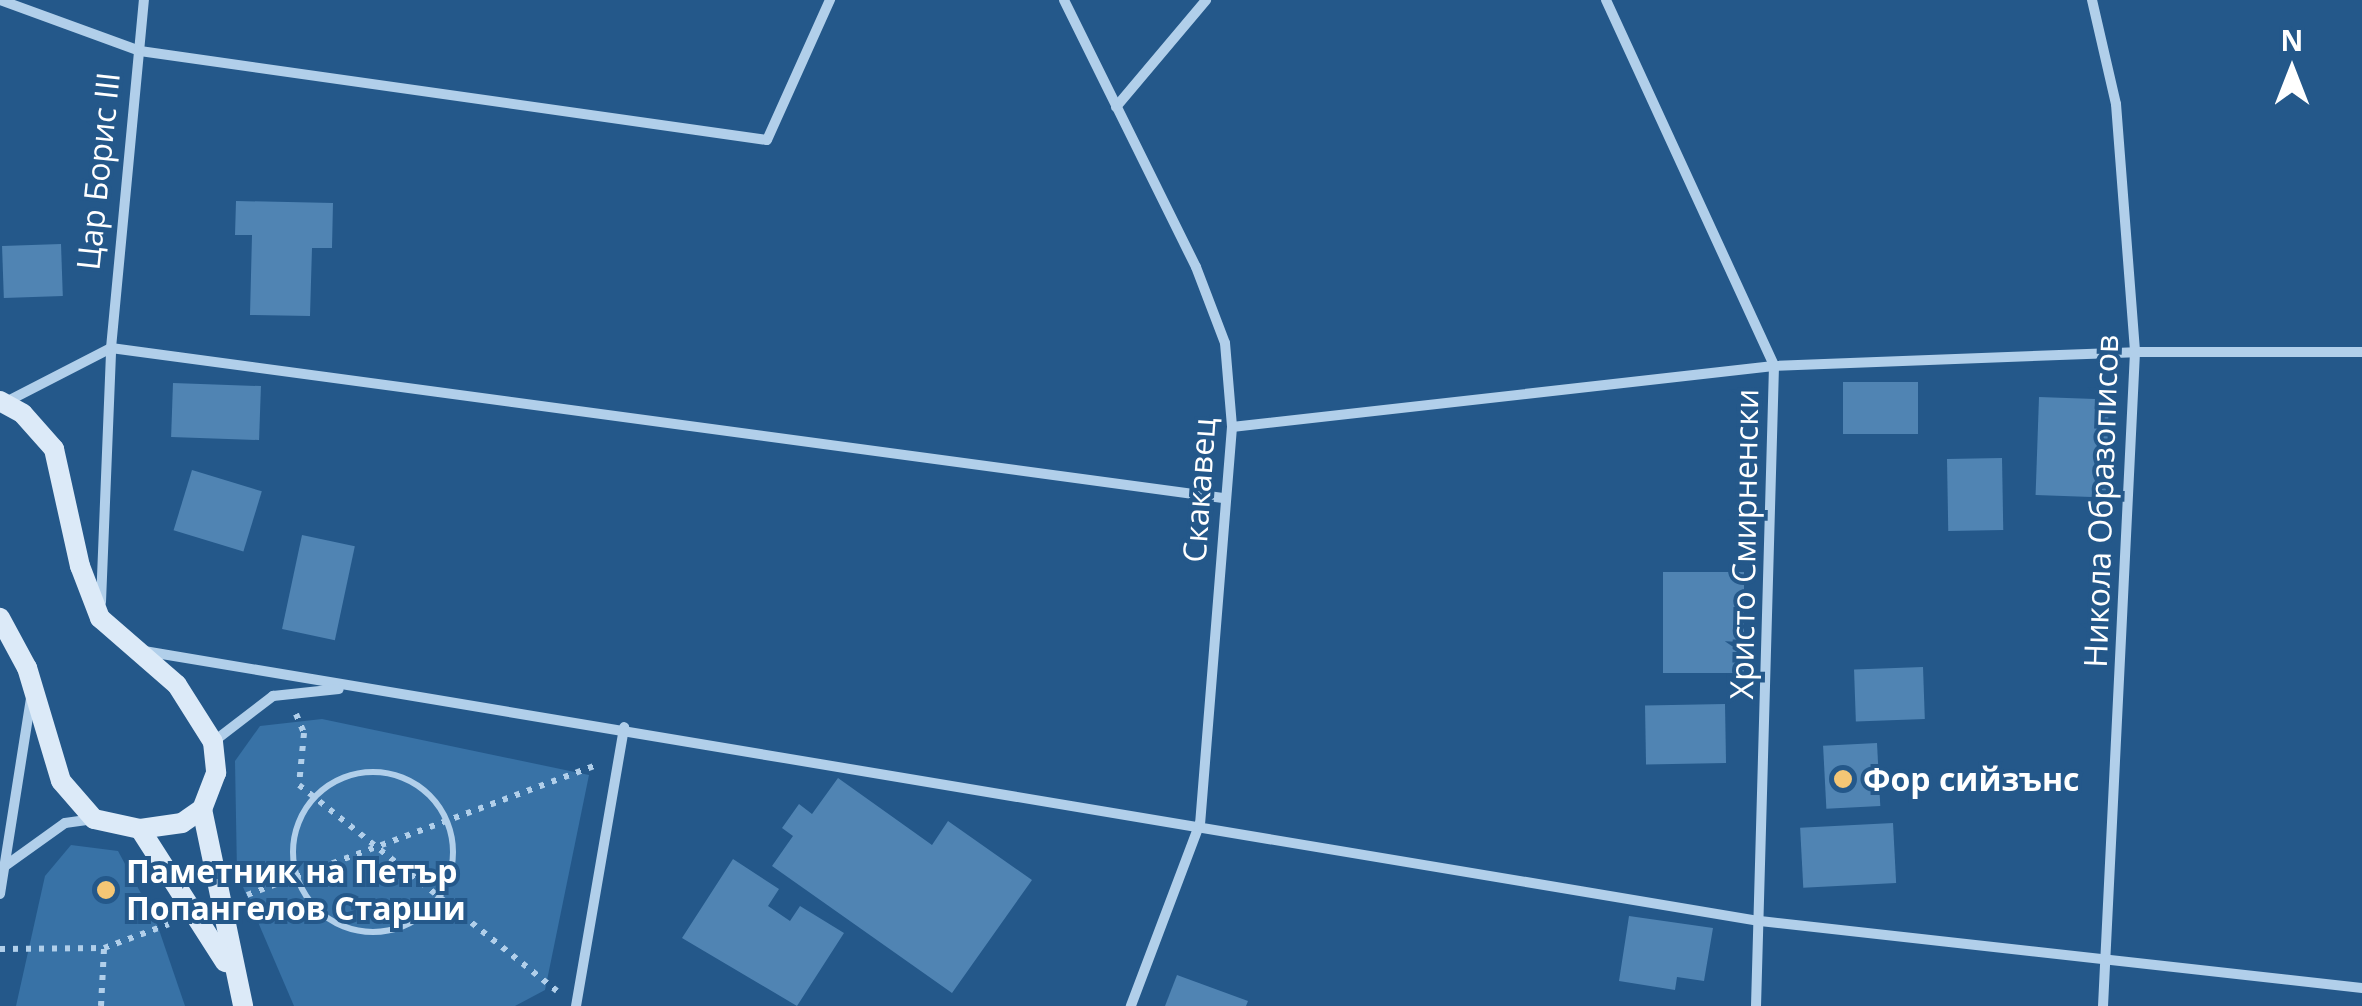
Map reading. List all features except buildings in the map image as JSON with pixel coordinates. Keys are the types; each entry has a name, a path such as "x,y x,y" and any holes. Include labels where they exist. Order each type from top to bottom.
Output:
{"main road":[{"path":"3,402 54,449 80,566 100,618 177,685 213,742 216,772 202,809 232,972 243,1006"},
{"path":"0,618 32,689 61,781 94,819 140,829 182,823 202,809"},
{"path":"140,829 232,972"}],"street":[{"path":"0,0 140,50 767,140 830,0"},
{"name":"Цар Борис III","path":"100,618 111,348 144,0"},
{"name":"Скакавец","path":"1064,0 1196,267 1225,344 1232,427 1223,498 1200,823 1131,1006"},
{"path":"1116,107 1206,0"},
{"name":"Христо Смирненски","path":"1606,0 1774,366 1756,1006"},
{"name":"Никола Образописов","path":"2092,0 2116,104 2135,352 2103,1006"},
{"path":"3,402 111,348 1223,498"},
{"path":"1232,427 1774,366 2135,352 2362,352"},
{"path":"137,650 624,726 1760,921 2362,988"},
{"path":"213,742 240,716 288,694 355,687"},
{"path":"0,894 32,689"},
{"path":"576,1006 624,726"},
{"path":"4,867 66,823 94,819"}],"path":[{"path":"288,694 304,733 299,784 560,994"},
{"path":"219,905 618,756"},
{"path":"396,775 420,787 446,821 453,856 438,896 413,922 362,931 315,908 297,876 294,834 314,798 344,777 396,775"},
{"path":"0,949 104,948 195,914"},
{"path":"101,1006 104,948"}],"shaded area":[{"path":"322,719 589,775 545,990 515,1006 294,1006 237,873 235,761 260,726"},
{"path":"71,845 118,851 156,921 185,1006 16,1006 45,876"}],"place":[{"name":"Фор сийзънс","path":"1843,779"},
{"name":"Паметник на Петър Попангелов Старши","path":"106,890"}]}
